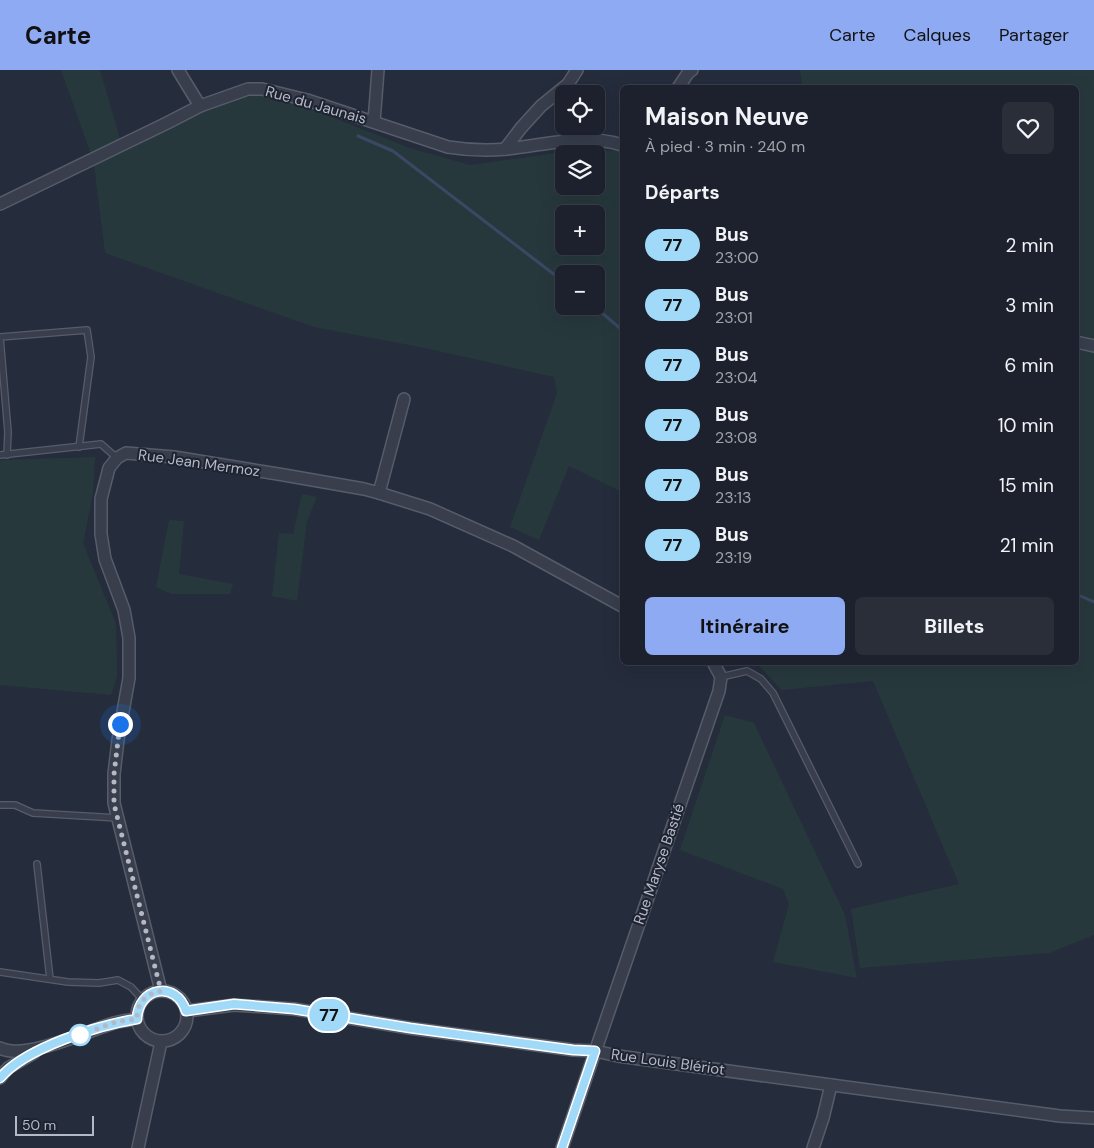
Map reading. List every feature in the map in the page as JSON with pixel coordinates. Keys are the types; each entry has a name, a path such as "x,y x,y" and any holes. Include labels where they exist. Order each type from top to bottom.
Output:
{"street":[{"path":"178,70 200,106"},
{"path":"374,122 378,70"},
{"path":"505,149 541,106 568,84 577,70"},
{"path":"680,85 692,70"},
{"name":"Rue du Jaunais","path":"0,204 167,124 200,106 248,89 262,89 307,100 448,147 470,150 505,149 572,139 599,140 620,145"},
{"path":"1079,343 1094,346"},
{"path":"379,493 404,399"},
{"name":"Rue Jean Mermoz","path":"161,991 114,804 114,774 118,740 129,678 129,638 124,610 105,559 101,534 101,499 109,468 117,458 126,453 174,457 364,488 430,509 513,546 620,605"},
{"path":"715,665 721,677"},
{"name":"Rue Maryse Bastié","path":"562,1148 711,717 721,677"},
{"path":"161,991 168,992 180,999 186,1011 187,1019 182,1032 176,1038 161,1042 148,1037 139,1026 137,1019 139,1005 143,1000 148,995 161,991"},
{"name":"Rue Louis Blériot","path":"186,1011 234,1004 294,1009 410,1028 573,1050 595,1051 618,1056 1060,1116 1094,1118"},
{"path":"0,1048 7,1052 15,1052 49,1045 116,1022 137,1019"},
{"path":"138,1148 161,1042"},
{"path":"0,1078 8,1068 49,1045"},
{"path":"813,1148 831,1085"}],"lane":[{"path":"79,446 91,357 87,330 0,338 2,395 8,432 3,455 101,444 117,458"},
{"path":"721,677 738,672 747,672 761,679 773,693 858,864"},
{"path":"0,805 15,805 33,813 118,818"},
{"path":"37,864 50,979"},
{"path":"0,972 68,982 99,983 118,980 131,988 143,1000"}],"shaded area":[{"path":"61,70 100,70 120,139 91,154"},
{"path":"800,70 1094,70 1094,935 1049,953 860,968 851,909 959,884 873,681 782,690 758,665 1079,665 1079,85 802,85"},
{"path":"269,95 298,104 410,148 470,165 555,153 555,195 605,195 605,150 620,152 620,491 569,466 539,540 510,527 557,393 554,377 425,348 314,327 105,253 94,165 124,152 199,112 247,96"},
{"path":"95,457 93,493 83,543 116,624 117,676 111,695 0,685 0,460"},
{"path":"302,494 317,497 307,521 297,601 272,596 279,533 293,534"},
{"path":"169,520 184,521 179,574 233,584 230,594 172,594 156,587"},
{"path":"725,715 754,723 845,915 857,978 773,962 789,904 783,889 680,850"}],"waterway":[{"path":"358,136 393,151 555,275"},
{"path":"604,315 620,328"},
{"path":"1079,595 1094,602"}],"bus line":[{"name":"77","path":"0,1078 8,1068 49,1045 116,1022 137,1019 139,1005 143,1000 154,992 161,991 174,994 184,1004 186,1011 234,1004 294,1009 410,1028 573,1050 595,1051 562,1148"}],"route":[{"path":"80,1035 116,1022 137,1019 139,1005 143,1000 154,992 161,991 114,804 114,774 120,724"}]}
